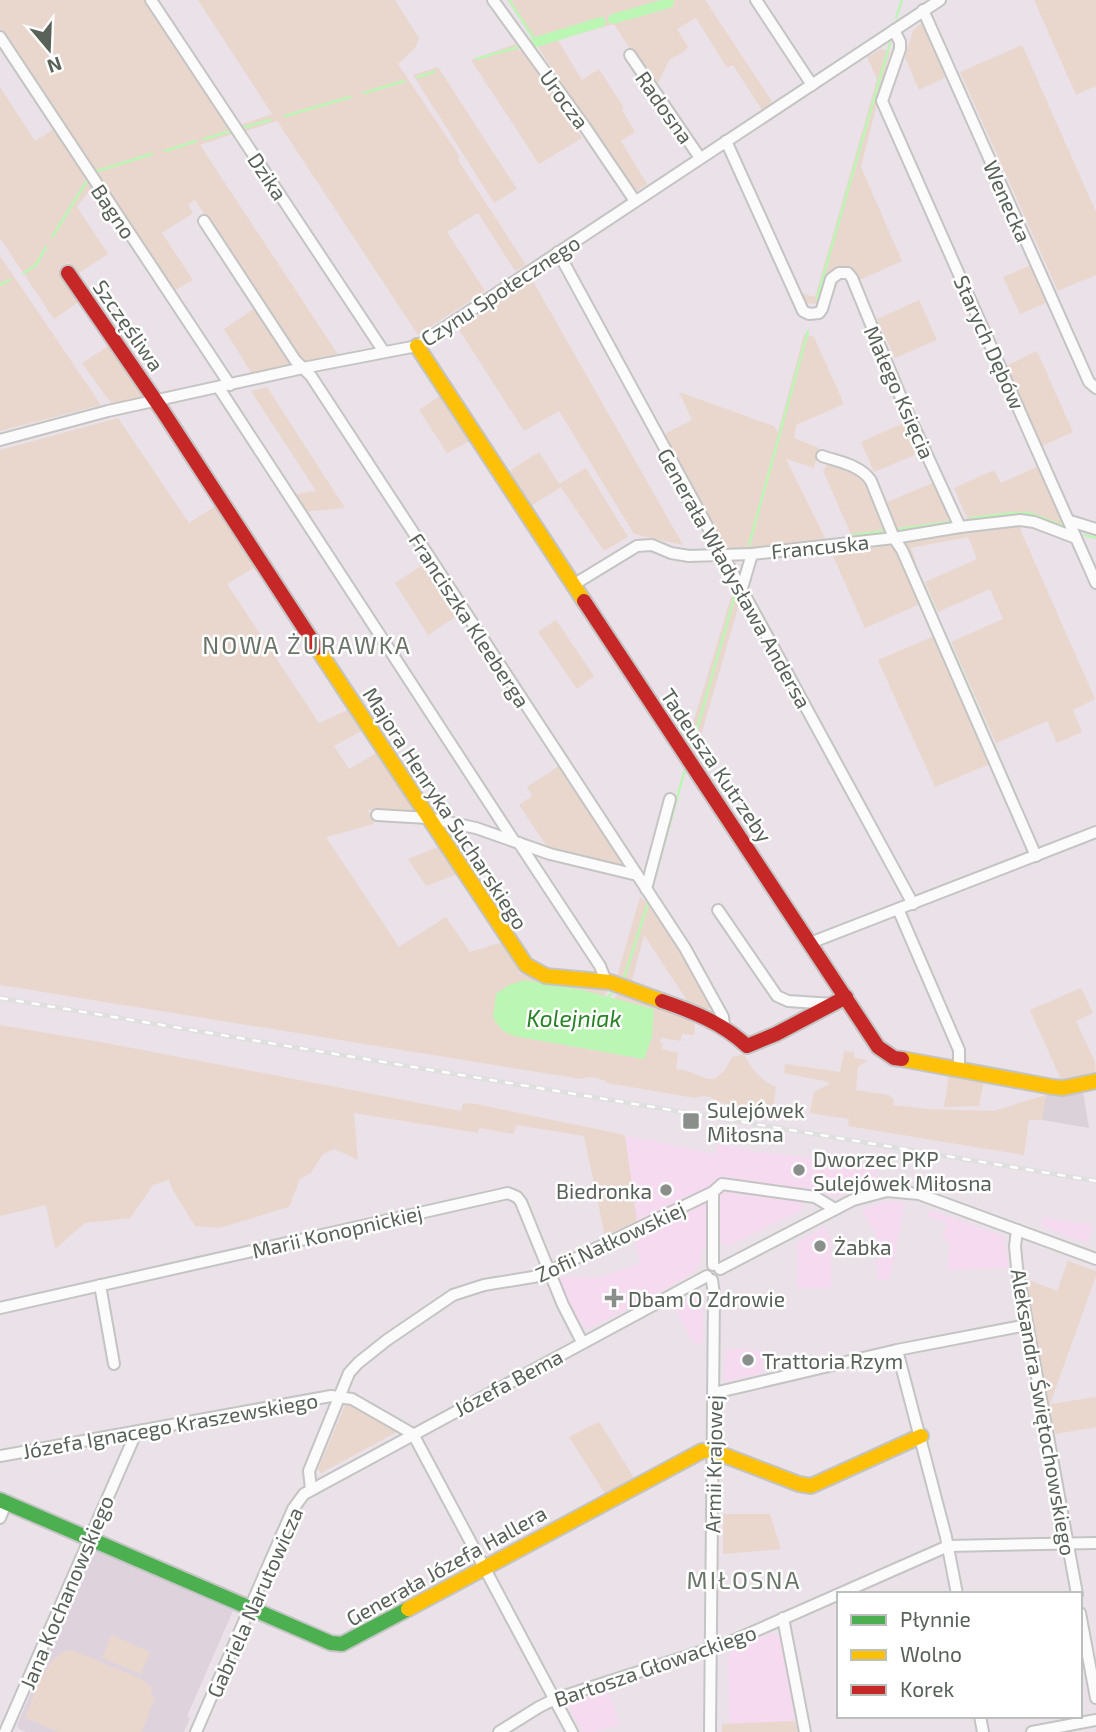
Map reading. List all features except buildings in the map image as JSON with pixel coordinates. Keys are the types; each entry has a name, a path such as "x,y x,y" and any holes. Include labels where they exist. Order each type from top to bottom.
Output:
{"street":[{"name":"Dzika","path":"151,0 384,352"},
{"name":"Urocza","path":"493,0 635,201"},
{"path":"756,0 812,85"},
{"name":"Czynu Społecznego","path":"0,440 156,401 416,346 940,0"},
{"name":"Wenecka","path":"923,10 1089,382 1096,387"},
{"name":"Starych Dębów","path":"894,30 901,49 882,102 1096,583"},
{"name":"Bagno","path":"0,37 517,842 600,966 606,981"},
{"name":"Radosna","path":"630,55 700,158"},
{"name":"Małego Księcia","path":"726,141 803,311 814,314 822,309 831,279 843,272 852,278 904,405 960,527"},
{"name":"Franciszka Kleeberga","path":"204,221 318,387 646,889 698,971 723,1017 724,1026"},
{"name":"Generała Władysława Andersa","path":"558,252 912,904"},
{"name":"Szczęśliwa","path":"68,272 156,401"},
{"name":"Tadeusza Kutrzeby","path":"416,346 810,943 840,1001 878,1047 889,1056 1063,1088 1096,1081"},
{"name":"Majora Henryka Sucharskiego","path":"156,401 529,970 553,977 606,981 724,1026 747,1046 840,1001"},
{"path":"822,456 857,468 866,473 872,481 894,538 902,550 1036,856"},
{"name":"Francuska","path":"573,585 637,546 652,545 671,553 689,556 752,554 1020,520 1034,522 1076,538"},
{"path":"1070,521 1096,530"},
{"path":"742,588 752,554"},
{"path":"646,889 670,799"},
{"path":"376,815 428,818 476,828 550,855 636,875"},
{"path":"810,943 1096,832"},
{"path":"898,909 959,1050 959,1069"},
{"path":"718,910 777,996 788,1000 840,1001"},
{"name":"Zofii Nałkowskiej","path":"340,1396 346,1378 358,1363 446,1299 474,1287 529,1279 549,1272 713,1192 722,1184 815,1197 835,1209"},
{"path":"709,1278 720,1276 717,1267 835,1209 867,1195 887,1191 906,1191 1096,1259"},
{"name":"Zofii Nałkowskiej","path":"713,1192 717,1267"},
{"name":"Marii Konopnickiej","path":"0,1308 506,1193 515,1195 521,1202 549,1272 582,1342"},
{"name":"Aleksandra Świętochowskiego","path":"1017,1230 1015,1256 1077,1592"},
{"name":"Józefa Bema","path":"311,1489 582,1342 709,1278"},
{"name":"Armii Krajowej","path":"709,1278 714,1295 710,1732"},
{"path":"100,1285 114,1364"},
{"path":"714,1393 897,1350 1027,1325"},
{"path":"897,1350 921,1436 957,1592"},
{"path":"340,1396 352,1399 413,1434 572,1732"},
{"name":"Józefa Ignacego Kraszewskiego","path":"0,1456 340,1396"},
{"name":"Gabriela Narutowicza","path":"196,1732 295,1506 311,1489 309,1471 340,1396"},
{"name":"Jana Kochanowskiego","path":"5,1730 136,1433"},
{"path":"115,1436 127,1453"},
{"path":"713,1451 799,1484 811,1486 921,1436"},
{"name":"Generała Józefa Hallera","path":"3,1502 331,1643 345,1644 696,1453 713,1451"},
{"path":"0,1518 3,1502"},
{"name":"Bartosza Głowackiego","path":"843,1592 948,1546 1096,1543"},
{"name":"Bartosza Głowackiego","path":"499,1732 555,1699 711,1649 837,1594"},
{"path":"783,1618 805,1732"},
{"path":"1082,1624 1096,1698"},
{"path":"1032,1732 1096,1720"}],"shaded area":[{"path":"0,0 143,0 233,134 200,145 339,356 303,363 195,200 188,204 193,213 162,233 193,280 172,292 0,29"},
{"path":"198,0 395,0 419,38 415,48 398,64 460,157 458,160 526,265 515,271 478,213 447,232 485,291 418,335 277,121 243,132 240,125 272,114"},
{"path":"507,0 705,0 773,103 762,110 733,65 727,68 696,18 677,29 688,47 669,60 659,82 651,82 614,24 558,40 582,80 599,69 624,108 622,110 635,132 621,141 647,184 634,193"},
{"path":"1034,0 1096,0 1096,86 1076,95"},
{"path":"922,23 946,77 919,90 905,57 913,30"},
{"path":"515,44 519,51 525,50 582,138 539,164 471,60"},
{"path":"1022,45 1096,212 1096,275 1058,291 960,72"},
{"path":"881,49 890,52 861,167 902,261 860,280 852,271 840,269 819,304 805,303 801,293 815,297 877,79 867,57"},
{"path":"438,67 517,189 494,203 413,75"},
{"path":"0,87 35,141 55,128 93,186 77,207 108,254 76,275 68,262 59,268 80,301 54,319 0,238"},
{"path":"0,256 101,405 0,431"},
{"path":"1031,265 1048,302 1020,314 1003,277"},
{"path":"533,281 683,545 634,534 559,411 524,431 458,328"},
{"path":"919,300 937,340 895,358 877,319"},
{"path":"255,308 293,365 252,374 224,329"},
{"path":"804,334 814,337 844,404 796,425 794,438 819,448 814,468 786,459 826,540 761,548 757,546 755,551 727,550 665,434 692,420 679,392 774,426 778,432"},
{"path":"110,345 142,394 139,399 111,403 82,363"},
{"path":"1037,351 1073,432 1042,446 1006,366"},
{"path":"267,387 345,508 304,512 291,495 316,491 251,391"},
{"path":"441,395 472,440 447,453 419,410"},
{"path":"118,418 189,523 217,505 257,566 227,584 319,723 350,709 363,730 334,746 349,769 378,752 413,810 368,810 374,824 326,837 399,947 446,917 470,952 502,942 520,968 518,973 608,990 604,996 525,980 514,1036 644,1059 654,1010 614,999 620,989 677,1012 695,1024 694,1035 682,1034 681,1041 661,1038 662,1049 678,1053 676,1069 715,1079 725,1070 732,1057 744,1054 757,1074 776,1087 773,1111 734,1106 712,1098 695,1098 608,1083 595,1078 581,1079 0,985 0,450"},
{"path":"908,421 922,452 874,472 861,442"},
{"path":"539,452 559,484 586,468 628,537 604,551 561,487 531,506 508,472"},
{"path":"836,464 865,477 889,533 853,539 823,471 827,465"},
{"path":"1039,466 1068,531 1029,516 972,522 965,517 969,516 965,514 954,488 994,470 1001,483"},
{"path":"935,482 950,515 948,520 953,519 951,525 899,534 887,502"},
{"path":"1021,524 1021,531 1095,699 1073,710 1082,732 1057,743 1047,721 996,743 951,642 1003,619 990,589 938,612 925,582 977,559 968,537 911,548 916,562 911,564 903,545 906,539"},
{"path":"895,544 920,604 865,628 833,556 836,550"},
{"path":"424,564 457,616 428,635 395,583"},
{"path":"733,591 740,601 695,756 687,743"},
{"path":"556,620 594,676 577,689 538,632"},
{"path":"934,636 990,764 935,787 878,660"},
{"path":"562,764 615,847 621,865 548,848 519,805 532,796 527,787"},
{"path":"438,847 458,874 426,886 408,859"},
{"path":"640,897 651,906 671,933 712,1007 696,1014 644,935 632,981 617,976"},
{"path":"1081,988 1093,1013 1076,1021 1095,1062 1096,1077 1063,1084 1030,1010"},
{"path":"0,1025 461,1111 463,1103 476,1104 625,1135 637,1221 605,1236 584,1136 516,1125 514,1134 479,1128 478,1133 354,1113 358,1160 334,1149 322,1155 311,1173 300,1179 289,1207 219,1228 195,1226 169,1180 153,1185 130,1218 85,1223 55,1249 46,1205 0,1216"},
{"path":"844,1051 854,1052 854,1058 868,1060 858,1067 856,1090 889,1095 894,1100 893,1105 993,1111 1046,1095 1042,1120 1029,1120 1024,1155 848,1126 849,1119 810,1113 814,1092 829,1082 784,1073 785,1064 840,1072"},
{"path":"949,1074 984,1081 979,1106 944,1107"},
{"path":"1083,1092 1089,1128 1042,1120 1046,1095 1068,1096"},
{"path":"625,1135 715,1154 718,1144 759,1152 875,1165 878,1176 838,1197 803,1192 802,1210 727,1247 724,1243 703,1247 700,1263 689,1276 588,1329 580,1319 575,1322 558,1277 601,1277 640,1263 633,1235 638,1233"},
{"path":"884,1201 905,1202 890,1279 877,1281 876,1231 873,1231 862,1209"},
{"path":"930,1210 1004,1236 1009,1268 947,1270 950,1242 942,1239 947,1224 928,1216"},
{"path":"1043,1217 1093,1225 1087,1243 1047,1228 1041,1222"},
{"path":"825,1227 831,1239 831,1288 797,1288 797,1242"},
{"path":"1068,1261 1096,1271 1096,1276 1050,1404 1096,1397 1096,1427 1055,1434 1026,1279 1057,1291"},
{"path":"698,1295 703,1303 703,1344 693,1343 674,1306"},
{"path":"725,1349 760,1350 765,1373 724,1382"},
{"path":"346,1403 396,1427 397,1432 321,1473 318,1469"},
{"path":"599,1422 635,1479 606,1495 569,1437"},
{"path":"723,1514 770,1514 781,1549 723,1554"},
{"path":"94,1549 233,1611 187,1716 190,1718 184,1732 26,1732 17,1725"},
{"path":"771,1633 780,1636 795,1721 729,1724 728,1655 732,1650"},
{"path":"111,1635 150,1652 141,1674 102,1658"},
{"path":"72,1650 150,1685 154,1700 142,1732 59,1732 25,1718 48,1667 55,1658"},
{"path":"608,1689 619,1725 582,1732 568,1705 570,1701"},
{"path":"795,1721 798,1732 722,1732 722,1724"}],"water":[{"name":"Kolejniak","path":"525,980 582,990 654,1009 652,1037 644,1059 514,1036 503,1031 493,1018 496,994 509,985"}],"waterway":[{"path":"509,0 536,42 532,43"},
{"path":"896,18 902,0"},
{"path":"613,19 669,3"},
{"path":"536,42 601,22"},
{"path":"817,298 890,43"},
{"path":"476,59 519,47"},
{"path":"418,77 434,72"},
{"path":"364,93 404,81"},
{"path":"285,116 350,97"},
{"path":"242,128 270,120"},
{"path":"204,139 231,131"},
{"path":"165,151 196,141"},
{"path":"97,171 152,154"},
{"path":"52,237 87,181"},
{"path":"24,273 36,265 46,247"},
{"path":"0,285 10,280"},
{"path":"749,545 808,331"},
{"path":"971,518 1029,513 1061,525"},
{"path":"900,529 949,522"},
{"path":"853,535 886,531"},
{"path":"1085,535 1096,538"},
{"path":"741,574 743,564"},
{"path":"922,582 935,610"},
{"path":"690,753 735,595"},
{"path":"950,645 987,729"},
{"path":"993,744 998,754"},
{"path":"651,891 686,766"},
{"path":"1006,773 1017,798"},
{"path":"624,978 649,900"},
{"path":"608,997 612,993"}],"railway":[{"path":"0,998 1096,1181"}],"traffic: fast":[{"path":"0,1500 331,1643 342,1644 408,1609"}],"traffic: slow":[{"path":"417,346 584,601"},
{"path":"317,648 526,965 546,976 610,982 662,1001"},
{"path":"902,1059 1053,1087 1063,1088 1096,1081"},
{"path":"408,1609 702,1451 713,1451 799,1484 811,1486 921,1436"}],"traffic: jam":[{"path":"68,273 162,410 317,648"},
{"path":"584,601 878,1047 894,1058 902,1059"},
{"path":"662,1001 707,1019 747,1046 776,1034 846,997"}],"place":[{"name":"Sulejówek Miłosna","path":"691,1121"},
{"name":"Dworzec PKP Sulejówek Miłosna","path":"799,1170"},
{"name":"Biedronka","path":"666,1190"},
{"name":"Żabka","path":"820,1246"},
{"name":"Dbam O Zdrowie","path":"614,1298"},
{"name":"Trattoria Rzym","path":"748,1360"}],"district":[{"name":"NOWA ŻURAWKA","path":"307,644"},
{"name":"MIŁOSNA","path":"744,1579"}]}
